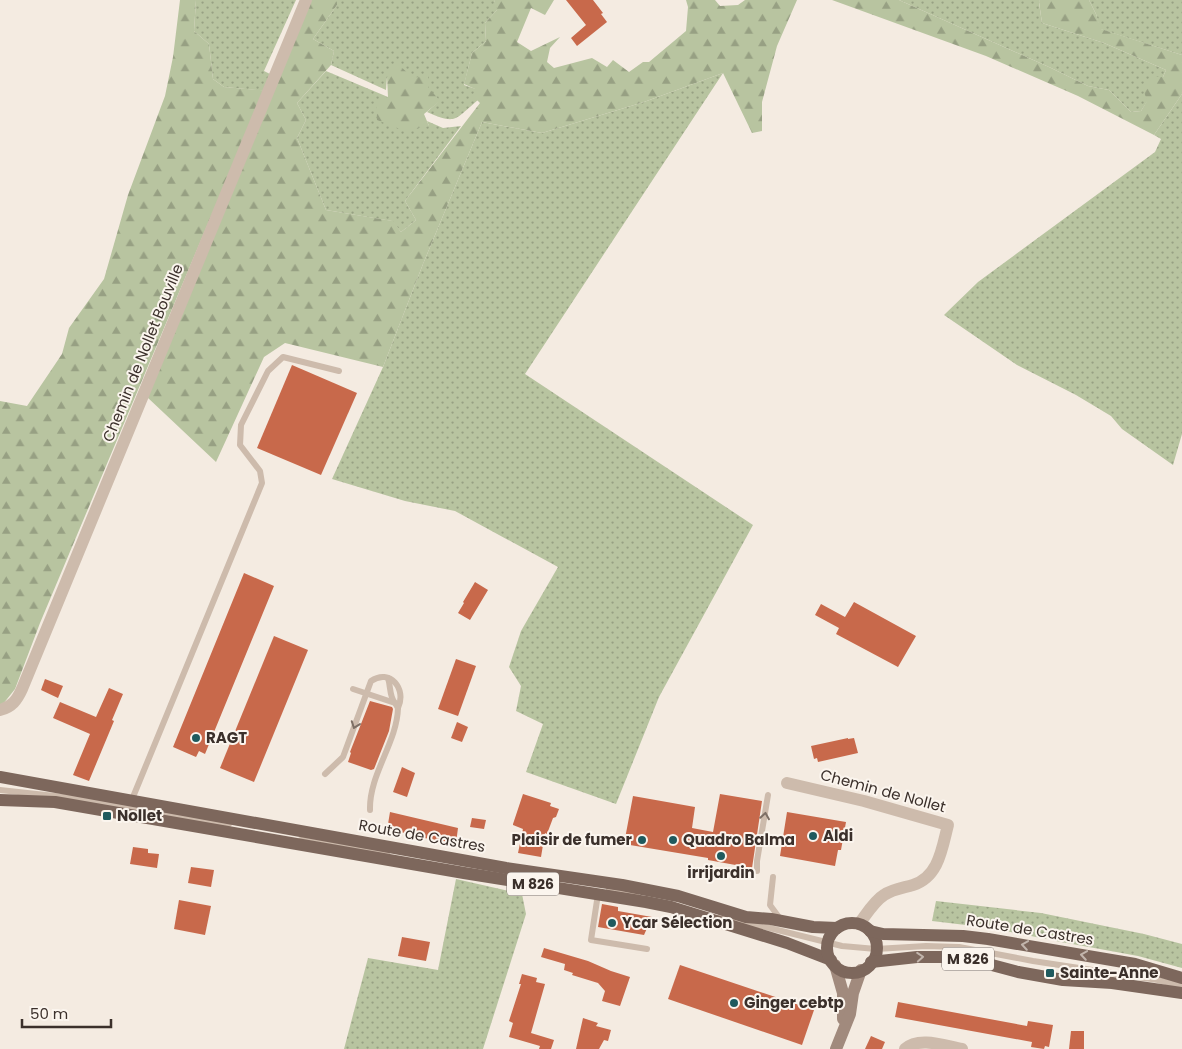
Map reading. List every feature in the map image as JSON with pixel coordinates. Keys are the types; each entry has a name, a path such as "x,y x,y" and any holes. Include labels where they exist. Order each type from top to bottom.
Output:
{"main road":[{"name":"Route de Castres","path":"0,777 506,868 622,885 678,896 783,926 837,928"},
{"name":"Route de Castres","path":"0,800 56,802 509,881 671,907 787,943 833,963"},
{"name":"M 826","path":"837,928 848,923 859,924 870,931"},
{"path":"833,963 828,952 828,943 831,934 837,928"},
{"name":"Route de Castres","path":"870,931 883,934 929,934 979,938 1135,964 1182,979"},
{"path":"861,970 871,962 876,949 875,939 870,931"},
{"name":"M 826","path":"871,962 917,957 957,958 1063,980 1112,983 1182,993"},
{"name":"M 826","path":"833,963 850,972 861,970"}],"street":[{"name":"Chemin de Nollet Bouville","path":"0,710 8,708 17,700 22,689 306,0"},
{"name":"Chemin de Nollet","path":"787,783 864,801 948,825 939,861 934,870 926,878 915,884 898,888 883,896 859,924"},
{"path":"833,963 843,993 843,1028"},
{"path":"836,1049 850,1014 853,993 861,970"},
{"path":"905,1049 910,1044 924,1042 962,1049"}],"lane":[{"path":"133,796 262,483 260,470 240,445 241,425 268,370 283,357 339,371"},
{"path":"325,774 343,757 371,681 382,676 387,677 398,686 401,701 396,705"},
{"path":"370,810 373,787 394,728 396,705 392,699 387,677"},
{"path":"353,689 396,705"},
{"path":"0,790 73,798 237,826 260,824"},
{"path":"19,792 56,802"},
{"path":"757,871 768,795"},
{"path":"275,840 311,840 499,873 664,899 726,918 783,926 828,943 842,946 876,949 926,946 959,947 1033,961 1158,980 1182,986"},
{"path":"773,877 770,904 783,926"},
{"path":"598,894 591,940 647,949"},
{"path":"1158,980 1182,979"}],"green space":[{"path":"180,0 196,0 194,31 209,44 213,79 224,87 271,91 310,0 337,0 337,5 313,39 334,51 331,65 297,103 306,120 297,138 326,210 393,221 401,232 416,220 405,201 480,103 473,96 475,89 464,84 472,53 486,41 485,23 497,10 494,0 554,0 545,15 531,8 517,42 531,51 560,37 550,48 547,62 554,68 592,58 607,67 613,60 629,72 643,62 649,62 686,31 688,7 686,0 715,0 720,6 738,5 745,0 797,0 777,46 762,102 762,131 752,133 723,73 644,102 542,133 482,122 423,264 383,367 285,343 264,357 216,462 147,397 212,214 40,623 15,689 3,704 0,704 0,401 27,406 62,354 69,328 104,279 128,195 165,96 173,57"},
{"path":"196,0 296,0 264,71 272,75 266,91 224,87 213,79 209,44 194,31"},
{"path":"337,0 494,0 498,9 485,23 486,41 472,53 464,85 476,89 478,100 459,116 450,119 444,118 427,112 439,101 413,78 387,77 386,90 331,65 334,51 313,39 337,5"},
{"path":"832,0 899,0 1088,86 1109,90 1131,112 1141,111 1147,101 1142,85 1153,77 1163,77 1166,70 1104,43 1042,23 1040,0 1089,0 1101,29 1182,55 1182,94 1154,135 1078,96 986,56"},
{"path":"899,0 1040,0 1042,23 1104,43 1166,70 1141,111 1131,112 1109,90 1088,86"},
{"path":"1089,0 1182,0 1182,55 1100,29 1096,14"},
{"path":"397,63 413,78 428,75 428,87 440,101 424,114 429,126 405,131 377,120 376,100 388,97 387,77"},
{"path":"326,71 388,97 429,126 427,121 443,128 461,126 405,201 416,220 401,232 392,221 326,210 297,138 306,120 297,103"},
{"path":"723,73 525,374 753,525 659,697 616,804 526,772 543,724 516,711 521,686 509,667 521,631 558,567 455,511 405,501 332,479 383,367 423,264 482,122 542,133 644,102"},
{"path":"1182,94 1182,434 1173,465 1122,429 1111,416 1076,395 1017,365 944,315 978,282 1155,152 1161,139 1154,135"},
{"path":"456,879 522,894 526,914 483,1049 344,1049 368,958 438,970"},
{"path":"936,901 1041,913 1144,934 1182,944 1182,968 1138,956 1056,941 1057,939 1047,935 1046,939 991,928 932,921"}],"building":[{"path":"566,0 593,0 607,22 577,46 571,38 586,25"},
{"path":"292,365 357,393 321,475 257,448"},
{"path":"244,573 274,586 205,754 199,751 196,757 173,747"},
{"path":"475,582 488,590 470,620 458,613"},
{"path":"854,602 916,636 898,667 836,634 839,628 815,615 821,604 845,617"},
{"path":"274,636 308,650 254,782 220,768"},
{"path":"456,659 476,666 458,716 438,709"},
{"path":"45,679 63,686 58,698 41,690"},
{"path":"109,688 123,694 89,781 73,775 90,734 53,718 60,702 96,717"},
{"path":"370,701 392,707 393,709 389,731 374,769 371,770 348,762 350,752"},
{"path":"457,722 468,727 462,742 451,738"},
{"path":"854,738 858,753 818,762 817,758 814,759 811,746"},
{"path":"402,767 415,773 407,797 393,792"},
{"path":"523,794 551,803 550,806 559,809 556,817 553,818 547,834 545,833 541,857 518,853 523,829 513,824"},
{"path":"720,794 762,801 752,868 708,860 708,858 624,844 633,796 695,807 692,828 713,832"},
{"path":"390,812 458,828 456,843 387,830"},
{"name":"Aldi","path":"787,812 846,822 841,850 838,850 835,866 780,856"},
{"path":"472,818 486,820 484,829 470,827"},
{"path":"133,847 148,849 148,853 159,854 157,868 130,864"},
{"path":"191,867 214,870 211,887 188,883"},
{"path":"179,900 211,906 205,935 174,929"},
{"path":"602,904 618,907 618,911 652,917 644,935 598,927"},
{"path":"402,937 430,942 426,961 398,956"},
{"path":"544,948 588,961 630,977 620,1006 602,1001 605,991 598,983 572,975 573,973 564,970 565,964 541,957"},
{"name":"Ginger cebtp","path":"680,965 814,1010 802,1045 668,999"},
{"path":"522,974 537,978 536,982 545,984 531,1033 554,1040 551,1049 539,1049 540,1046 509,1037 513,1023 509,1021 521,984 519,984"},
{"path":"898,1002 1027,1026 1028,1021 1053,1025 1049,1047 1045,1046 1044,1049 1031,1047 1032,1042 895,1017"},
{"path":"583,1018 598,1023 596,1026 611,1030 608,1041 604,1040 599,1049 576,1049"},
{"path":"1071,1031 1084,1031 1084,1049 1069,1049"},
{"path":"871,1036 885,1042 882,1049 865,1049"}],"place":[{"name":"RAGT","path":"196,738"},
{"name":"Nollet","path":"107,816"},
{"name":"Aldi","path":"813,836"},
{"name":"Plaisir de fumer","path":"642,840"},
{"name":"Quadro Balma","path":"673,840"},
{"name":"irrijardin","path":"721,856"},
{"name":"Ycar Sélection","path":"612,923"},
{"name":"Sainte-Anne","path":"1050,973"},
{"name":"Ginger cebtp","path":"734,1003"}]}
